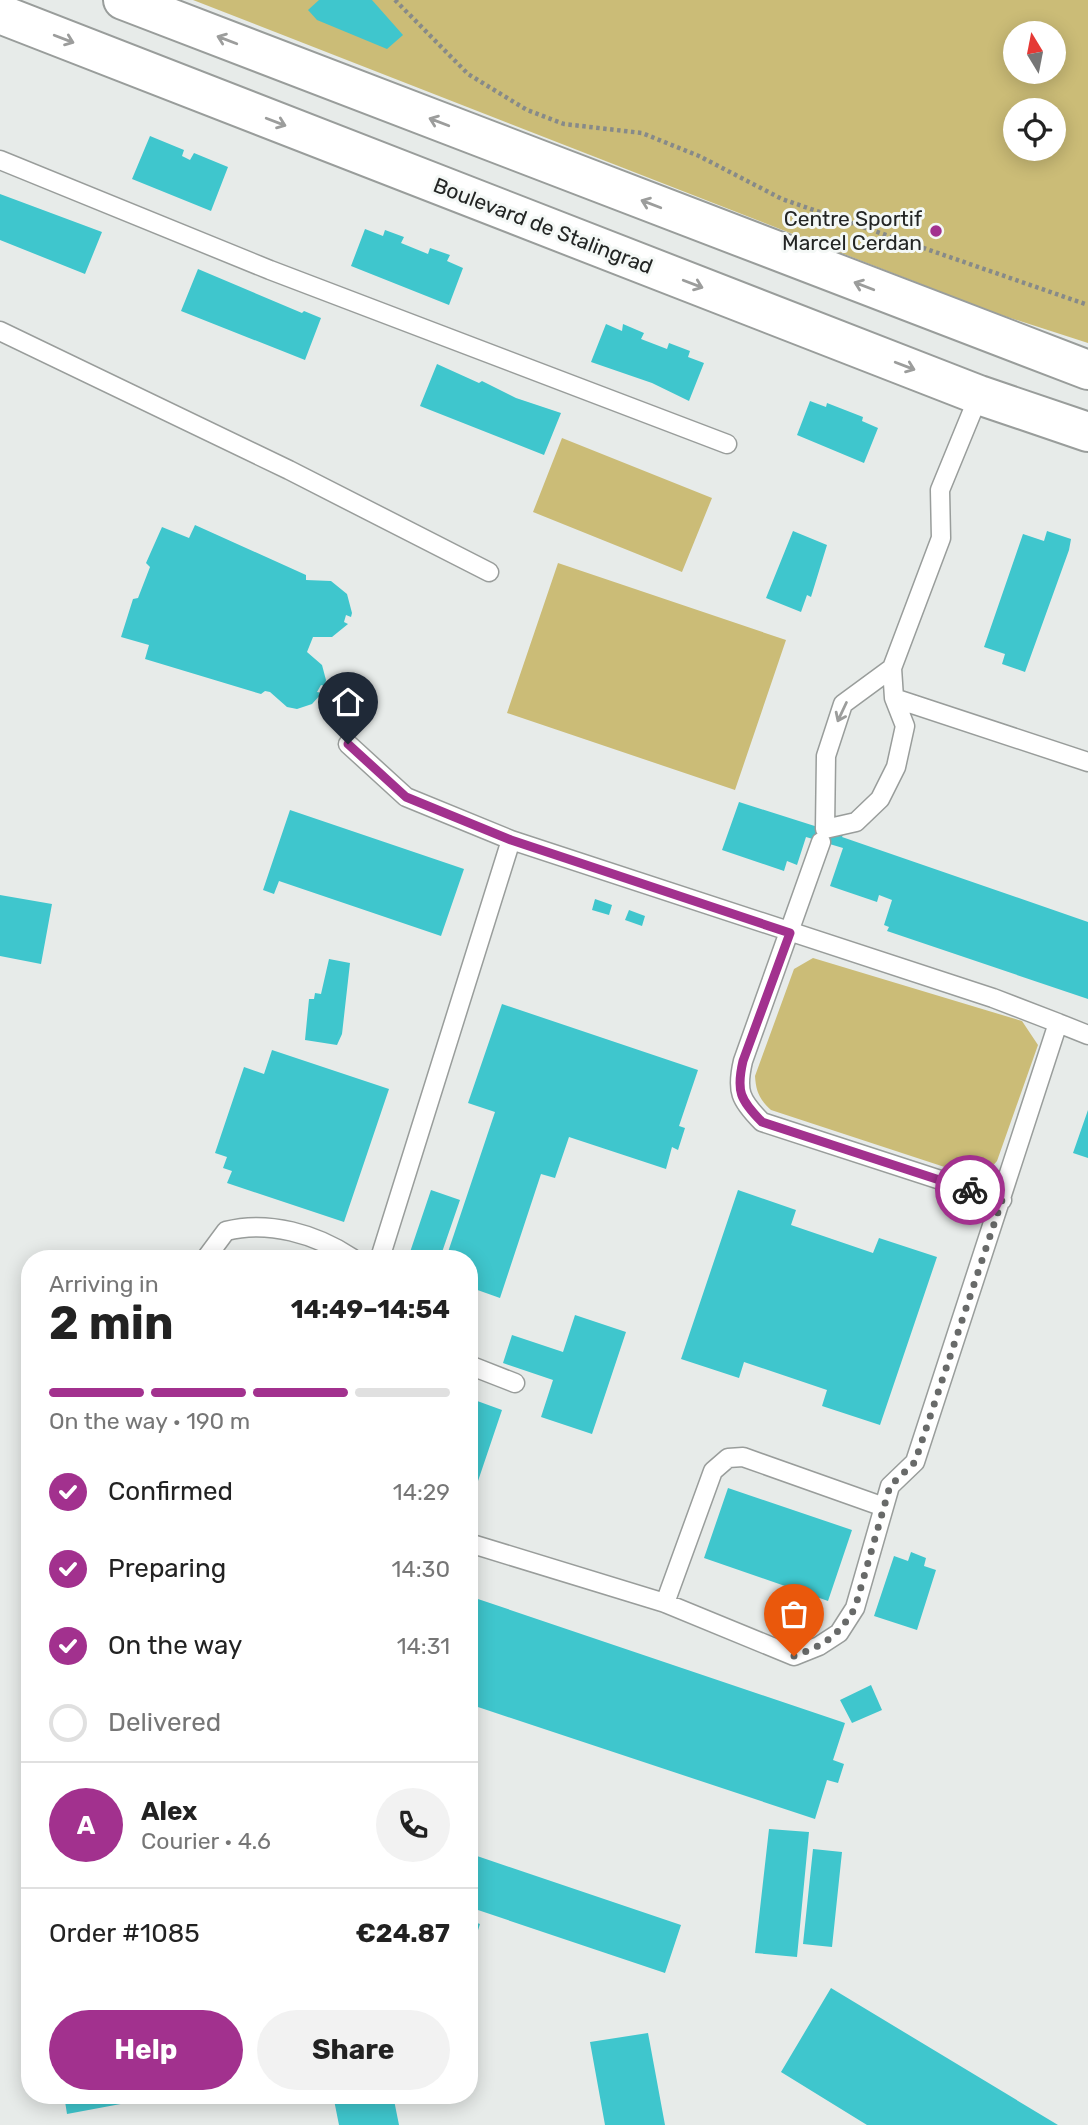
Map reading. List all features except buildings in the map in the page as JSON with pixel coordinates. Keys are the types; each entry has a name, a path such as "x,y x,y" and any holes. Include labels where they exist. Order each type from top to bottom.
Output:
{"main road":[{"path":"123,0 998,338 1088,370"},
{"name":"Boulevard de Stalingrad","path":"0,14 979,395 1088,432"},
{"path":"979,395 998,338"}],"lane":[{"path":"0,160 270,270 727,444"},
{"path":"0,331 289,470 489,572"},
{"path":"892,668 844,704 826,756 825,830 856,822 880,799 896,767 905,726 894,698 892,668 941,538 940,489 979,395"},
{"path":"894,698 1088,762"},
{"path":"348,744 406,797 511,840 993,998 1088,1035"},
{"path":"383,1250 511,840"},
{"path":"821,842 743,1061 738,1083 744,1104 762,1122 1002,1200"},
{"path":"478,1547 665,1603 794,1656 819,1646 839,1633 855,1608 890,1486 915,1462 1058,1023"},
{"path":"212,1250 226,1231 247,1225 267,1226 332,1245 340,1250"},
{"path":"478,1369 515,1382"},
{"path":"665,1603 713,1471 729,1458 743,1457 884,1507"}],"path":[{"path":"395,0 467,74 527,110 564,124 642,133 699,156 782,199 1088,305"}],"shaded area":[{"name":"Centre Sportif Marcel Cerdan","path":"193,0 1088,0 1088,343 995,313"},
{"path":"562,438 712,498 682,572 533,512"},
{"path":"558,563 786,640 735,790 507,713"},
{"path":"813,958 1022,1021 1038,1045 997,1161 989,1170 975,1177 771,1110 764,1102 757,1090 755,1076 794,969"}],"way so far":[{"path":"794,1656 819,1646 839,1633 855,1608 890,1486 915,1462 1002,1200 970,1190"}],"place":[{"name":"Centre Sportif Marcel Cerdan","path":"936,231"}],"route":[{"path":"348,744 406,797 511,840 790,933 743,1061 738,1083 744,1104 762,1122 970,1190"}]}
